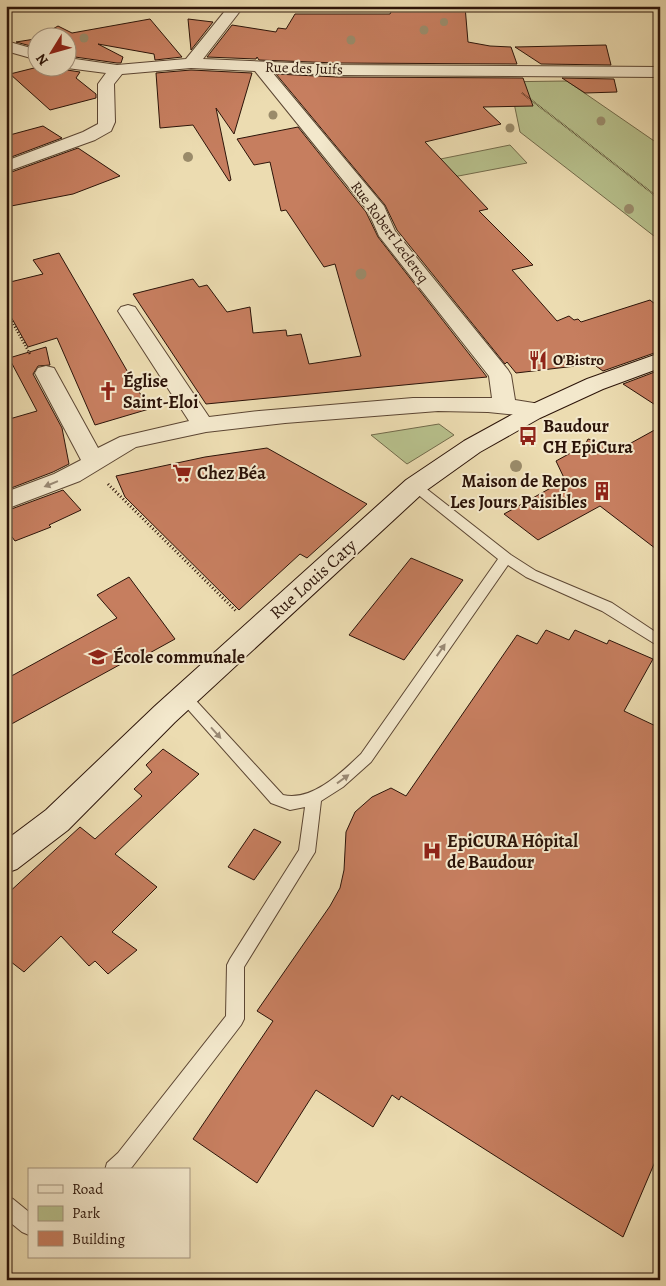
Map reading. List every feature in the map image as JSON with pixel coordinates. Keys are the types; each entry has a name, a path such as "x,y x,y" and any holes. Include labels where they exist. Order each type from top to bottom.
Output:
{"street":[{"path":"191,63 237,6"},
{"path":"6,46 28,52"},
{"name":"Rue des Juifs","path":"78,64 117,70 191,63 318,70 660,72"},
{"name":"Rue Robert Leclercq","path":"260,67 377,210 386,232 500,375 504,404"},
{"path":"6,167 89,136 105,127 107,122 106,84 117,70"},
{"path":"128,312 203,425"},
{"name":"Rue Louis Caty","path":"6,858 57,820 184,697 415,486 446,462 538,410 616,375 660,360"},
{"path":"46,373 94,463"},
{"path":"6,501 80,472 110,450 128,442 203,425 259,418 446,403 504,404 538,410"}],"lane":[{"path":"415,486 506,558 531,574 607,607 660,642"},
{"path":"184,697 279,801 294,802 314,798 341,781 366,758 506,558"},
{"path":"116,1168 125,1160 235,1018 236,965 307,852 314,798"},
{"path":"6,1206 28,1225"}],"path":[{"path":"506,72 508,80 514,87 660,200"},
{"path":"6,311 38,368 46,373"},
{"path":"94,463 104,481 256,631"}],"green space":[{"path":"567,81 660,145 660,234 654,236 520,132 514,103 492,82"},
{"path":"510,145 527,163 374,192 361,175"},
{"path":"439,424 454,435 407,464 371,435"}],"building":[{"path":"394,6 465,6 468,42 511,47 517,64 337,63 259,60 257,57 256,59 207,57 232,25 276,32 278,28 286,29 295,14 390,14"},
{"path":"150,19 182,57 155,60 154,54 98,44 123,57 121,63 78,57 78,32"},
{"path":"188,19 213,22 191,50"},
{"path":"28,40 28,45 16,42"},
{"path":"606,45 611,65 541,64 515,47"},
{"path":"28,70 28,78 76,78 96,94 96,98 50,110 10,74"},
{"path":"191,70 252,73 234,134 216,108 231,180 229,181 193,125 160,128 156,73"},
{"path":"276,74 337,77 523,78 533,106 483,107 501,124 425,142 488,209 479,211 533,265 512,270 557,321 569,316 581,322 650,300 660,308 660,351 603,371 593,364 516,373 507,362 505,364 397,230 385,205"},
{"path":"562,78 614,79 617,92 585,93"},
{"path":"43,126 62,138 6,159 6,136"},
{"path":"298,127 366,212 378,237 487,377 206,404 133,294 193,279 199,287 207,285 227,312 250,307 253,333 286,330 287,336 301,334 309,364 361,356 335,264 324,267 286,210 281,211 270,162 254,165 237,139"},
{"path":"78,148 120,176 73,194 6,207 6,174"},
{"path":"59,253 149,409 95,425 57,338 28,347 6,308 6,283 43,274 33,260"},
{"path":"46,347 50,365 38,366 33,374 62,428 69,464 6,490 6,420 37,411 9,358"},
{"path":"660,370 660,408 623,384"},
{"name":"Maison de Repos Les Jours Paisibles","path":"660,427 660,552 600,506 538,540 504,514 565,480 556,461 585,445 588,439 622,448"},
{"path":"267,448 367,504 307,558 300,554 239,610 125,497 116,476 205,457"},
{"path":"63,490 81,510 49,525 51,527 15,541 6,529 6,511"},
{"path":"411,558 463,580 404,660 349,635"},
{"path":"129,577 175,639 146,655 143,652 6,727 6,679 117,618 97,595"},
{"path":"546,630 569,640 575,630 607,644 609,640 653,659 624,711 660,728 660,1150 623,1237 401,1096 399,1100 392,1095 373,1127 316,1090 257,1183 193,1139 273,1021 257,1011 330,906 340,888 344,870 346,832 355,812 372,797 391,788 406,796 517,635 537,644"},
{"path":"163,749 199,774 115,854 157,887 112,932 137,950 108,974 95,961 89,966 61,936 24,972 6,958 6,895 80,827 95,839 142,796 134,789 152,772 146,765"},
{"path":"254,829 281,842 254,880 228,867"}],"place":[{"name":"O'Bistro","path":"538,360"},
{"name":"Église Saint-Eloi","path":"108,391"},
{"name":"Baudour CH EpiCura","path":"528,436"},
{"name":"Chez Béa","path":"182,473"},
{"name":"Maison de Repos Les Jours Paisibles","path":"602,491"},
{"name":"École communale","path":"98,657"},
{"name":"EpiCURA Hôpital de Baudour","path":"432,851"}]}
